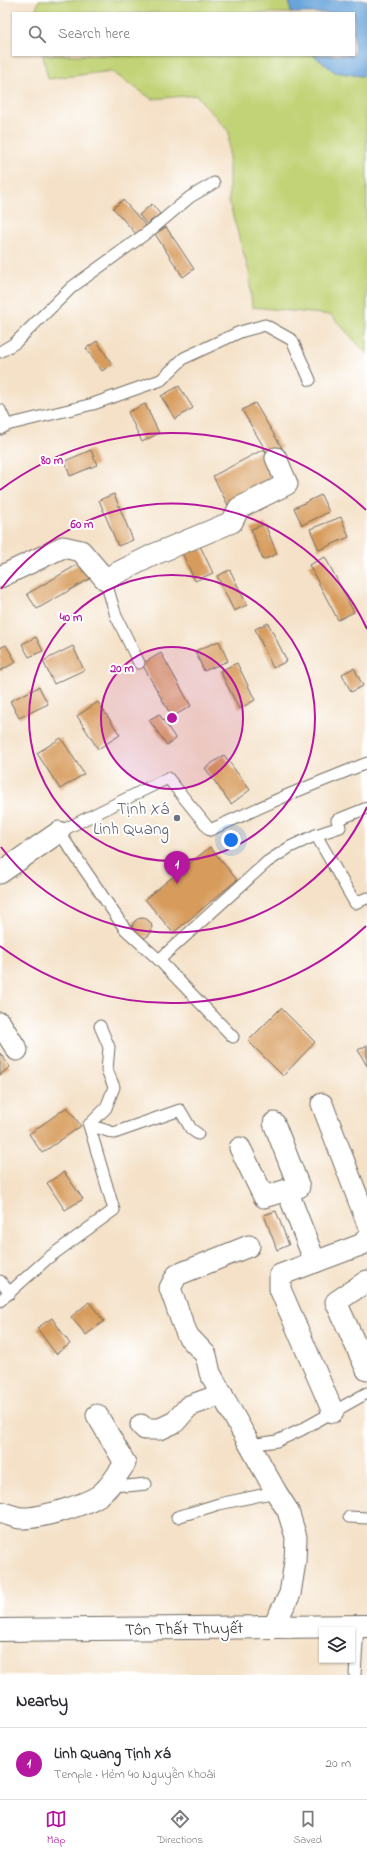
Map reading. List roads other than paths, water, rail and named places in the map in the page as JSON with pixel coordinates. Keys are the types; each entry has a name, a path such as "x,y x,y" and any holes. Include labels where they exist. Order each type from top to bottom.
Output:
{"main road":[{"name":"Tôn Thất Thuyết","path":"0,1630 362,1626"}],"street":[{"path":"0,577 63,547 80,550 105,579 155,554 232,522 239,508 287,484 276,458"},
{"path":"0,873 59,832"},
{"path":"0,1023 16,1050"},
{"path":"322,1104 367,1222"},
{"path":"240,1148 264,1197 299,1187 274,1123"},
{"path":"286,1190 315,1262"},
{"path":"333,1412 280,1289 280,1275 366,1244"},
{"path":"250,1246 176,1275 170,1288 188,1336 206,1355 210,1373 288,1511 296,1538 295,1562 290,1594 273,1627"},
{"path":"367,1281 336,1302 367,1370"},
{"path":"141,1425 145,1429 160,1429 175,1422 189,1406 222,1394"},
{"path":"0,1512 22,1518 45,1515 76,1506 100,1495 112,1482 125,1462 97,1415"}],"lane":[{"path":"0,352 15,343 72,287 152,228 190,197 214,183"},
{"path":"0,410 4,427 93,404 160,380 184,358 240,332 266,325 292,340 310,380"},
{"path":"105,579 116,616 139,663"},
{"path":"233,1037 159,960 125,929 59,832 168,778 210,830 290,794 367,763"},
{"path":"159,960 267,862 290,847 316,835 340,827 337,820 367,808"},
{"path":"316,835 355,903 367,898"},
{"path":"89,1125 106,1108 114,1087 107,1070 109,1047 100,1026"},
{"path":"89,1125 114,1133 180,1110 191,1129 198,1134"},
{"path":"0,1301 48,1258 114,1210 89,1125"},
{"path":"0,1281 10,1293"},
{"path":"250,1445 277,1441 367,1393"},
{"path":"112,1482 127,1486 146,1484"},
{"path":"177,1517 219,1504 276,1492"},
{"path":"349,1517 367,1518"},
{"path":"355,1675 362,1626"}],"water":[{"path":"289,0 367,0 367,77 335,72 314,56 355,56 355,12 291,12"}],"place":[{"name":"Tịnh Xá Linh Quang","path":"177,818"},
{"name":"Linh Quang Tịnh Xá","path":"177,884"}]}
